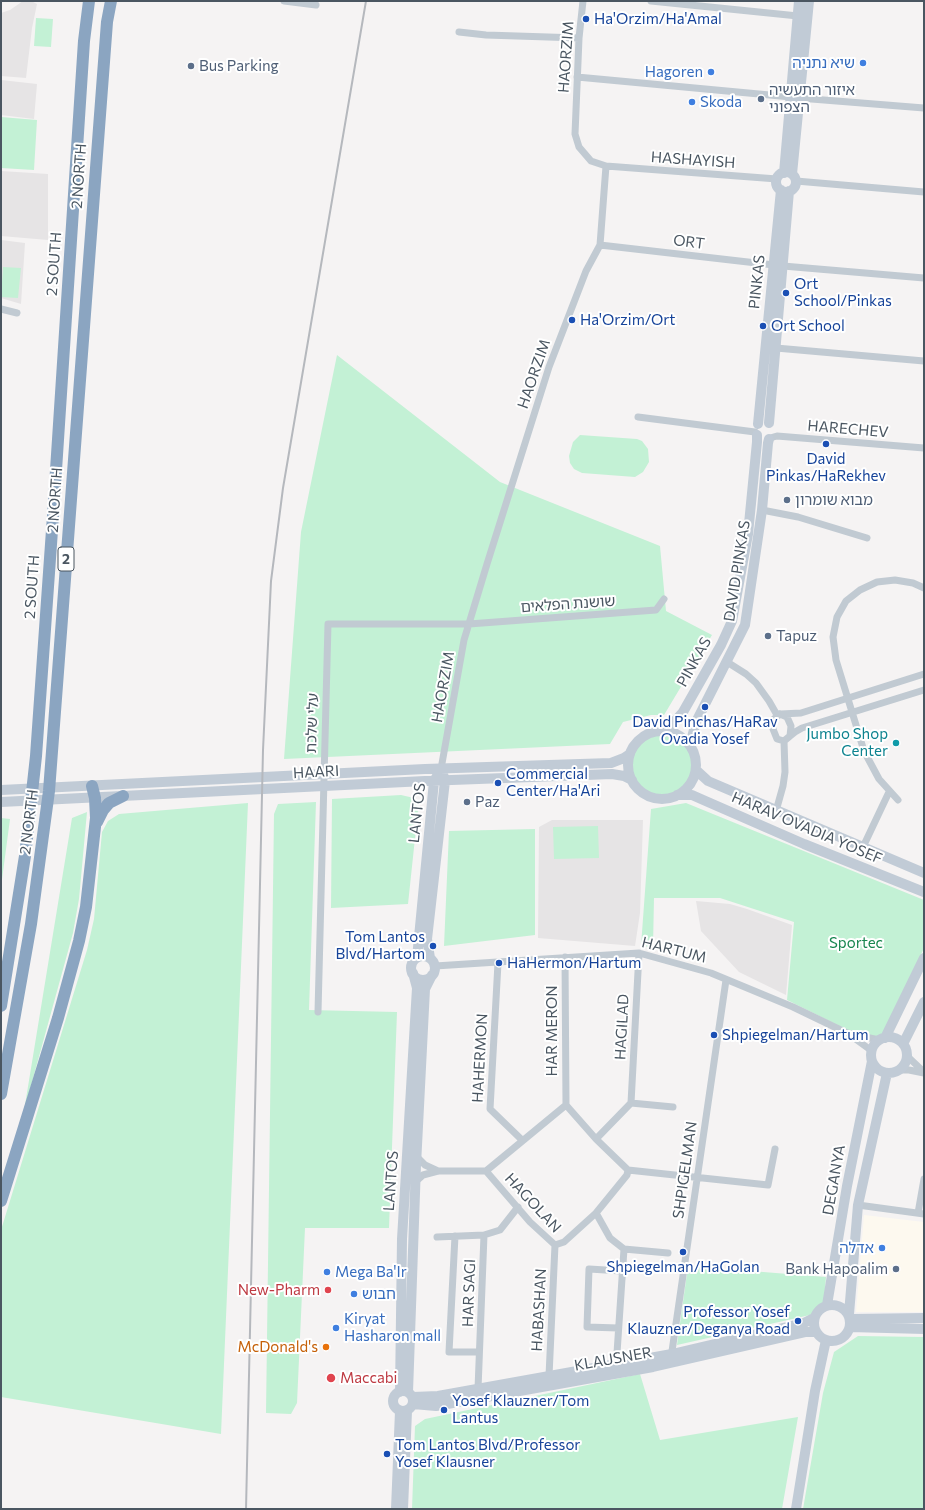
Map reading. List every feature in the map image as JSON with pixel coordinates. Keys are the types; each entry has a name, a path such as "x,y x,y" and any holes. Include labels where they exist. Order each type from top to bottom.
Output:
{"highway":[{"name":"2 SOUTH","path":"1,1006 22,876 36,749 84,49 89,1"},
{"name":"2 NORTH","path":"1,1094 32,924 49,784 107,22 112,1"},
{"path":"1,1201 77,953 86,907 95,831 95,797 92,786"},
{"path":"95,831 98,819 106,807 113,800 123,796"}],"street":[{"path":"284,1 316,5"},
{"name":"HAORZIM","path":"441,769 464,640 486,564 549,367 586,271 600,245 606,166 591,161 580,147 575,134 577,77 583,1"},
{"path":"651,1 798,16"},
{"path":"795,97 799,1"},
{"path":"787,177 777,186 785,191 794,188 787,177 795,97 809,1"},
{"path":"459,32 486,35 580,38"},
{"path":"577,77 924,108"},
{"name":"HASHAYISH","path":"606,166 787,177 924,192"},
{"name":"PINKAS","path":"666,731 683,712 732,620 748,534 757,431 778,266 785,191"},
{"name":"ORT","path":"600,245 778,266 924,278"},
{"path":"757,431 761,439 770,438 773,435 774,430 769,423 776,348 778,266"},
{"path":"1,309 17,313"},
{"path":"776,348 924,361"},
{"path":"638,417 757,431"},
{"path":"757,431 763,422 769,423"},
{"name":"HARECHEV","path":"770,438 777,436 924,448"},
{"name":"DAVID PINKAS","path":"690,745 696,722 745,625 762,510 768,443 770,438"},
{"path":"762,510 798,516 867,538"},
{"path":"898,800 889,792 875,773 866,756 836,660 833,637 837,617 846,601 860,590 877,582 895,580 913,583 924,588"},
{"name":"שושנת הפלאים","path":"469,624 656,610 664,600"},
{"name":"עלי שלכת","path":"318,1012 328,624 469,624"},
{"path":"727,662 746,674 756,683 779,715 787,717 790,724 791,731 787,739 783,786 776,811"},
{"path":"924,674 801,713 779,715 773,723 774,732 777,739 787,739 801,728 924,690"},
{"path":"666,731 678,735 690,745 694,754 696,770 690,784 677,795 662,798 652,796 642,792 632,780 629,770 630,754 642,737 652,733 666,731"},
{"name":"HAARI","path":"1,790 441,769 611,763 630,754"},
{"name":"LANTOS","path":"403,1509 416,1156 425,989 432,966 427,939 446,781 441,769"},
{"name":"LANTOS","path":"417,958 434,781 441,769"},
{"name":"HARAV OVADIA YOSEF","path":"696,770 708,781 924,873"},
{"name":"HAARI","path":"1,802 405,782 612,774 624,776 632,780"},
{"path":"442,806 450,791 457,783 464,780"},
{"path":"405,782 424,789 431,797 432,803"},
{"path":"863,847 889,792"},
{"name":"HARAV OVADIA YOSEF","path":"677,795 692,795 804,844 924,892"},
{"name":"HARTUM","path":"432,966 639,953 711,973 793,1007 847,1033 872,1051"},
{"name":"HAGILAD","path":"631,1103 639,953"},
{"path":"423,956 432,966 426,979 415,976 413,973 412,966 417,958 423,956"},
{"name":"HAR MERON","path":"565,957 566,1105"},
{"path":"924,958 882,1039 872,1051 872,1061 881,1071 888,1073 898,1070 909,1070 924,1073"},
{"name":"HAHERMON","path":"498,963 490,1109 522,1140"},
{"name":"LANTOS","path":"396,1509 407,1401 402,1239 417,988 413,973"},
{"name":"SHPIGELMAN","path":"671,1359 726,980"},
{"path":"903,1044 924,1002"},
{"name":"HARTUM","path":"847,1033 882,1039"},
{"path":"882,1039 893,1038 903,1044 907,1056 924,1073"},
{"path":"898,1070 904,1064 907,1056"},
{"name":"DEGANYA","path":"827,1305 847,1186 872,1061"},
{"name":"DEGANYA","path":"850,1320 858,1205 888,1073"},
{"path":"596,1139 631,1103 674,1107"},
{"path":"566,1105 596,1139 628,1170 768,1185 774,1149"},
{"name":"HAGOLAN","path":"415,1182 423,1175 438,1171 486,1171 566,1105"},
{"path":"416,1156 425,1165 438,1171"},
{"name":"HAGOLAN","path":"486,1171 530,1222 555,1245 564,1242 596,1213 627,1175 628,1170"},
{"path":"858,1205 921,1213 924,1179"},
{"path":"437,1237 484,1235 500,1230 518,1207"},
{"path":"596,1213 610,1238 624,1249 668,1253"},
{"name":"HAR SAGI","path":"478,1389 484,1235"},
{"name":"HAR SAGI","path":"455,1236 449,1352 479,1352"},
{"name":"HABASHAN","path":"549,1376 555,1245"},
{"path":"617,1353 624,1249"},
{"path":"618,1328 587,1327 589,1270 622,1271"},
{"path":"833,1304 845,1309 850,1320 844,1337 838,1340 826,1340 816,1332 814,1318 821,1308 827,1305 833,1304"},
{"name":"KLAUSNER","path":"407,1401 617,1365 671,1359 804,1323 814,1318"},
{"path":"850,1320 924,1318"},
{"path":"850,1320 924,1329"},
{"name":"KLAUSNER","path":"407,1401 436,1406 806,1332 816,1332"},
{"path":"796,1509 815,1391 826,1340"}],"shaded area":[{"path":"23,1 31,1 37,4 32,28 26,78 1,76 1,13 10,10"},
{"path":"1,80 37,84 34,119 1,115"},
{"path":"1,171 48,174 48,240 1,236"},
{"path":"1,240 25,243 21,304 1,298"},
{"path":"552,820 643,820 640,913 635,946 538,938 539,827"},
{"path":"696,901 730,904 792,925 786,995 739,972 701,931"},
{"path":"864,1215 924,1222 924,1312 856,1312"}],"green space":[{"path":"36,18 53,19 51,47 34,46"},
{"path":"1,117 37,120 34,170 1,168"},
{"path":"3,267 21,268 18,298 1,297"},
{"path":"337,355 500,482 660,546 666,611 712,635 664,715 651,715 623,722 610,744 284,759 301,532"},
{"path":"580,435 637,439 642,441 648,449 649,462 643,472 635,477 582,473 574,469 570,463 569,456 573,442"},
{"path":"662,735 679,740 687,748 692,765 687,782 679,790 662,795 645,790 637,782 632,765 637,748 645,740"},
{"path":"401,795 414,798 418,810 408,904 331,908 332,799"},
{"path":"316,802 309,1010 397,1012 389,1228 305,1228 297,1403 291,1414 266,1413 274,814 278,804"},
{"path":"248,803 221,1434 1,1397 1,1230 87,950 94,919 102,832 108,821 119,814"},
{"name":"Sportec","path":"686,803 924,900 924,948 884,1034 870,1041 787,1000 794,922 720,898 654,898 653,947 641,946 651,809"},
{"path":"87,812 79,899 73,933 24,1111 72,818"},
{"path":"1,818 10,819 1,887"},
{"path":"598,826 599,858 554,859 553,827"},
{"path":"535,829 535,935 444,946 449,831"},
{"path":"688,1266 826,1277 824,1302 810,1315 677,1345"},
{"path":"858,1336 924,1337 924,1509 803,1509 823,1393 834,1352"},
{"path":"640,1374 660,1440 798,1417 782,1509 412,1509 415,1426 425,1419"}],"railway":[{"path":"246,1509 263,750 271,581 283,488 366,1"}],"place":[{"name":"Ha'Orzim/Ha'Amal","path":"586,19"},
{"name":"שיא נתניה","path":"863,63"},
{"name":"Bus Parking","path":"191,66"},
{"name":"Hagoren","path":"711,72"},
{"name":"איזור התעשיה הצפוני","path":"761,99"},
{"name":"Skoda","path":"692,102"},
{"name":"Ort School/Pinkas","path":"786,293"},
{"name":"Ha'Orzim/Ort","path":"572,320"},
{"name":"Ort School","path":"763,326"},
{"name":"David Pinkas/HaRekhev","path":"826,444"},
{"name":"מבוא שומרון","path":"787,500"},
{"name":"Tapuz","path":"768,636"},
{"name":"David Pinchas/HaRav Ovadia Yosef","path":"705,707"},
{"name":"Jumbo Shop Center","path":"896,743"},
{"name":"Commercial Center/Ha'Ari","path":"498,783"},
{"name":"Paz","path":"467,802"},
{"name":"Tom Lantos Blvd/Hartom","path":"433,946"},
{"name":"HaHermon/Hartum","path":"499,963"},
{"name":"Shpiegelman/Hartum","path":"714,1035"},
{"name":"אדלה","path":"882,1248"},
{"name":"Shpiegelman/HaGolan","path":"683,1252"},
{"name":"Bank Hapoalim","path":"896,1269"},
{"name":"Mega Ba'Ir","path":"327,1272"},
{"name":"New-Pharm","path":"328,1290"},
{"name":"חבוש","path":"354,1294"},
{"name":"Professor Yosef Klauzner/Deganya Road","path":"798,1321"},
{"name":"Kiryat Hasharon mall","path":"336,1328"},
{"name":"McDonald's","path":"326,1347"},
{"name":"Maccabi","path":"331,1378"},
{"name":"Yosef Klauzner/Tom Lantus","path":"444,1410"},
{"name":"Tom Lantos Blvd/Professor Yosef Klausner","path":"387,1454"}]}
